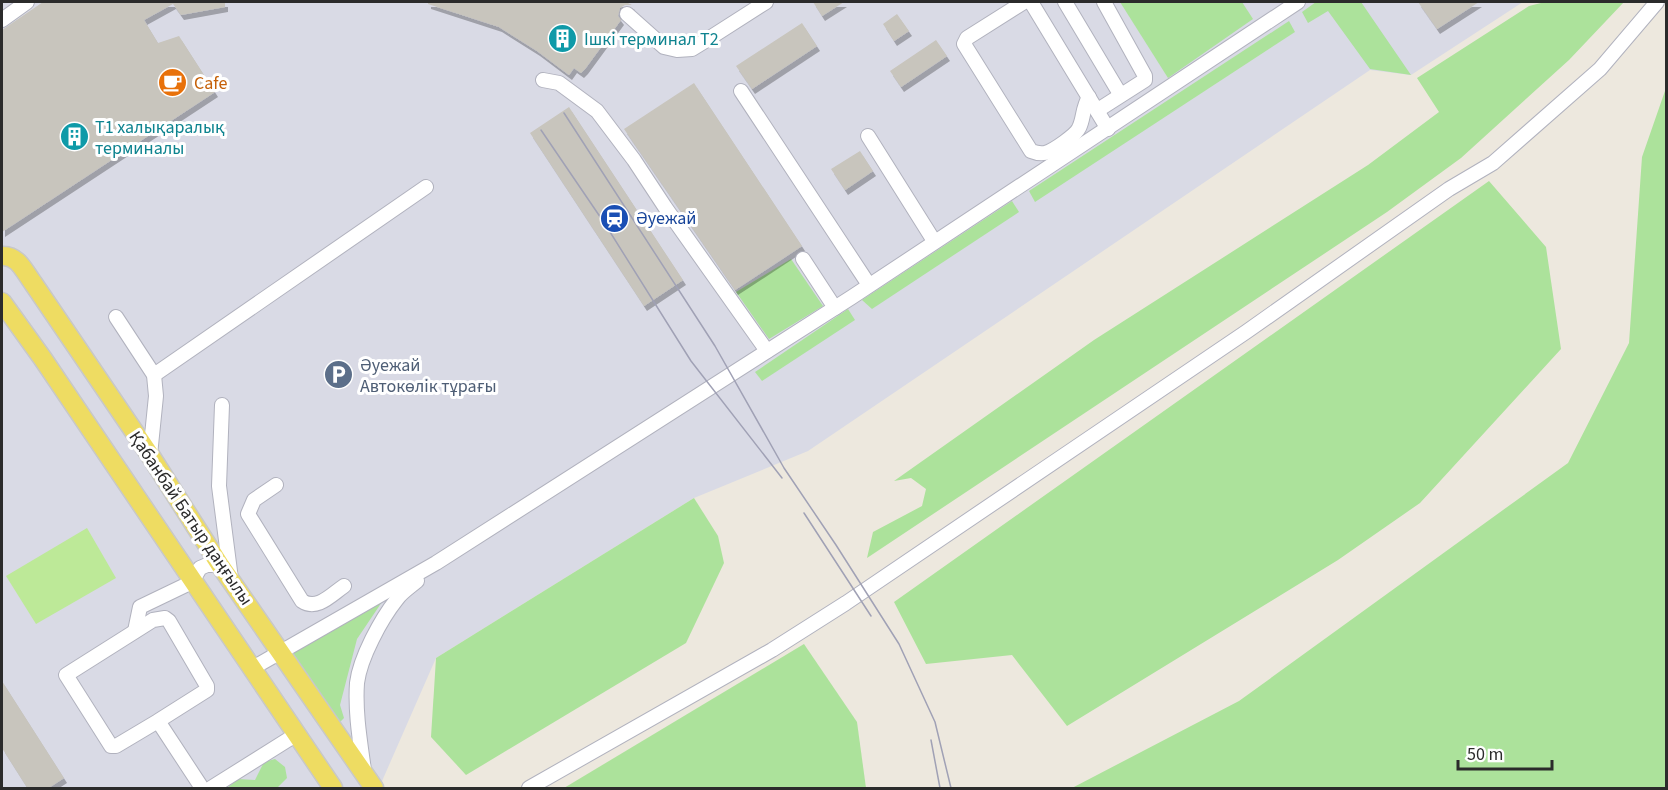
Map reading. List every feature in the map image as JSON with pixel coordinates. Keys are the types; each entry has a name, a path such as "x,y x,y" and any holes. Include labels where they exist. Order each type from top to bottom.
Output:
{"main road":[{"name":"Қабанбай Батыр даңғылы","path":"2,256 11,256 16,260 150,455 220,565 374,789"},
{"name":"Қабанбай Батыр даңғылы","path":"2,302 43,359 333,789"}],"lane":[{"path":"2,20 27,2"},
{"path":"627,14 664,47 677,50 692,49 766,2"},
{"path":"1024,2 967,38 964,44 1031,151 1048,152 1076,134 1083,108 1089,97"},
{"path":"1031,2 1108,129"},
{"path":"1065,2 1120,94"},
{"path":"1098,110 1145,80 1145,76 1104,2"},
{"path":"251,669 436,564 836,308 1298,2"},
{"path":"529,789 772,650 846,603 1246,332 1449,189 1493,163 1600,69 1657,2"},
{"path":"543,80 559,83 597,111 634,160 767,351"},
{"path":"741,91 869,285"},
{"path":"868,136 934,241"},
{"path":"154,375 426,187"},
{"path":"803,259 836,308"},
{"path":"116,317 154,375 156,396 150,455"},
{"path":"222,405 219,486 231,581"},
{"path":"276,485 254,500 248,514 302,601 307,604 317,604 344,586"},
{"path":"364,772 357,712 357,680 369,646 397,598 436,564"},
{"path":"135,631 140,607 192,582 200,568 207,565 220,565"},
{"path":"159,618 165,618 169,621 207,686 204,693 158,721 116,746 111,746 66,673 135,631 159,618"},
{"path":"158,721 202,789"},
{"path":"211,789 297,734"}],"shaded area":[{"path":"2,2 1523,2 1411,75 1370,70 808,451 694,498 436,658 379,788 2,788"}],"green space":[{"path":"1120,2 1242,2 1253,19 1168,78"},
{"path":"1316,2 1361,2 1411,75 1370,69 1328,11 1308,23 1302,12"},
{"path":"1545,2 1624,2 1569,60 1461,158 1387,212 867,558 873,532 922,506 926,489 911,478 894,481 1094,340 1368,165 1439,112 1417,78 1529,6"},
{"path":"1289,21 1295,32 1035,202 1029,191"},
{"path":"1666,88 1666,788 1072,788 1239,701 1568,463 1629,343 1642,157"},
{"path":"1489,181 1546,247 1561,349 1420,503 1338,560 1067,726 1012,655 926,664 894,602"},
{"path":"1012,201 1019,212 872,309 862,300"},
{"path":"791,259 823,306 769,339 736,292"},
{"path":"848,309 855,320 762,381 755,372"},
{"path":"694,498 718,536 724,563 686,643 466,775 431,737 436,658"},
{"path":"87,528 116,578 36,624 6,576"},
{"path":"386,596 357,639 340,705 344,718 339,723 293,653"},
{"path":"804,644 857,722 866,788 564,788"},
{"path":"275,759 285,767 287,778 277,788 227,788 238,779 255,780 264,762"}],"building":[{"name":"T1 халықаралық терминалы","path":"43,2 225,2 225,7 181,15 173,4 144,20 158,43 179,36 215,92 2,232 2,30"},
{"name":"Ішкі терминал T2","path":"428,2 626,2 632,5 620,8 618,16 621,20 585,69 581,73 574,68 569,75 499,27 428,4"},
{"path":"813,2 844,2 822,16"},
{"path":"1418,2 1479,2 1437,29"},
{"path":"897,14 909,31 894,41 883,24"},
{"path":"802,23 817,46 752,89 736,66"},
{"path":"936,40 947,56 901,87 890,71"},
{"path":"694,83 802,246 735,290 624,129"},
{"path":"569,107 683,280 644,306 530,133"},
{"path":"860,151 873,171 845,190 831,169"},
{"path":"2,681 64,778 47,789 28,789 2,748"}],"tram line":[{"path":"564,113 715,346 784,468 899,644 935,722 951,788"},
{"path":"541,130 605,224 691,361 782,478"},
{"path":"804,513 871,616"},
{"path":"931,740 940,788"}],"place":[{"name":"Ішкі терминал T2","path":"563,39"},
{"name":"Cafe","path":"173,83"},
{"name":"T1 халықаралық терминалы","path":"74,137"},
{"name":"Әуежай","path":"615,218"},
{"name":"Әуежай Автокөлік тұрағы","path":"339,375"}]}
